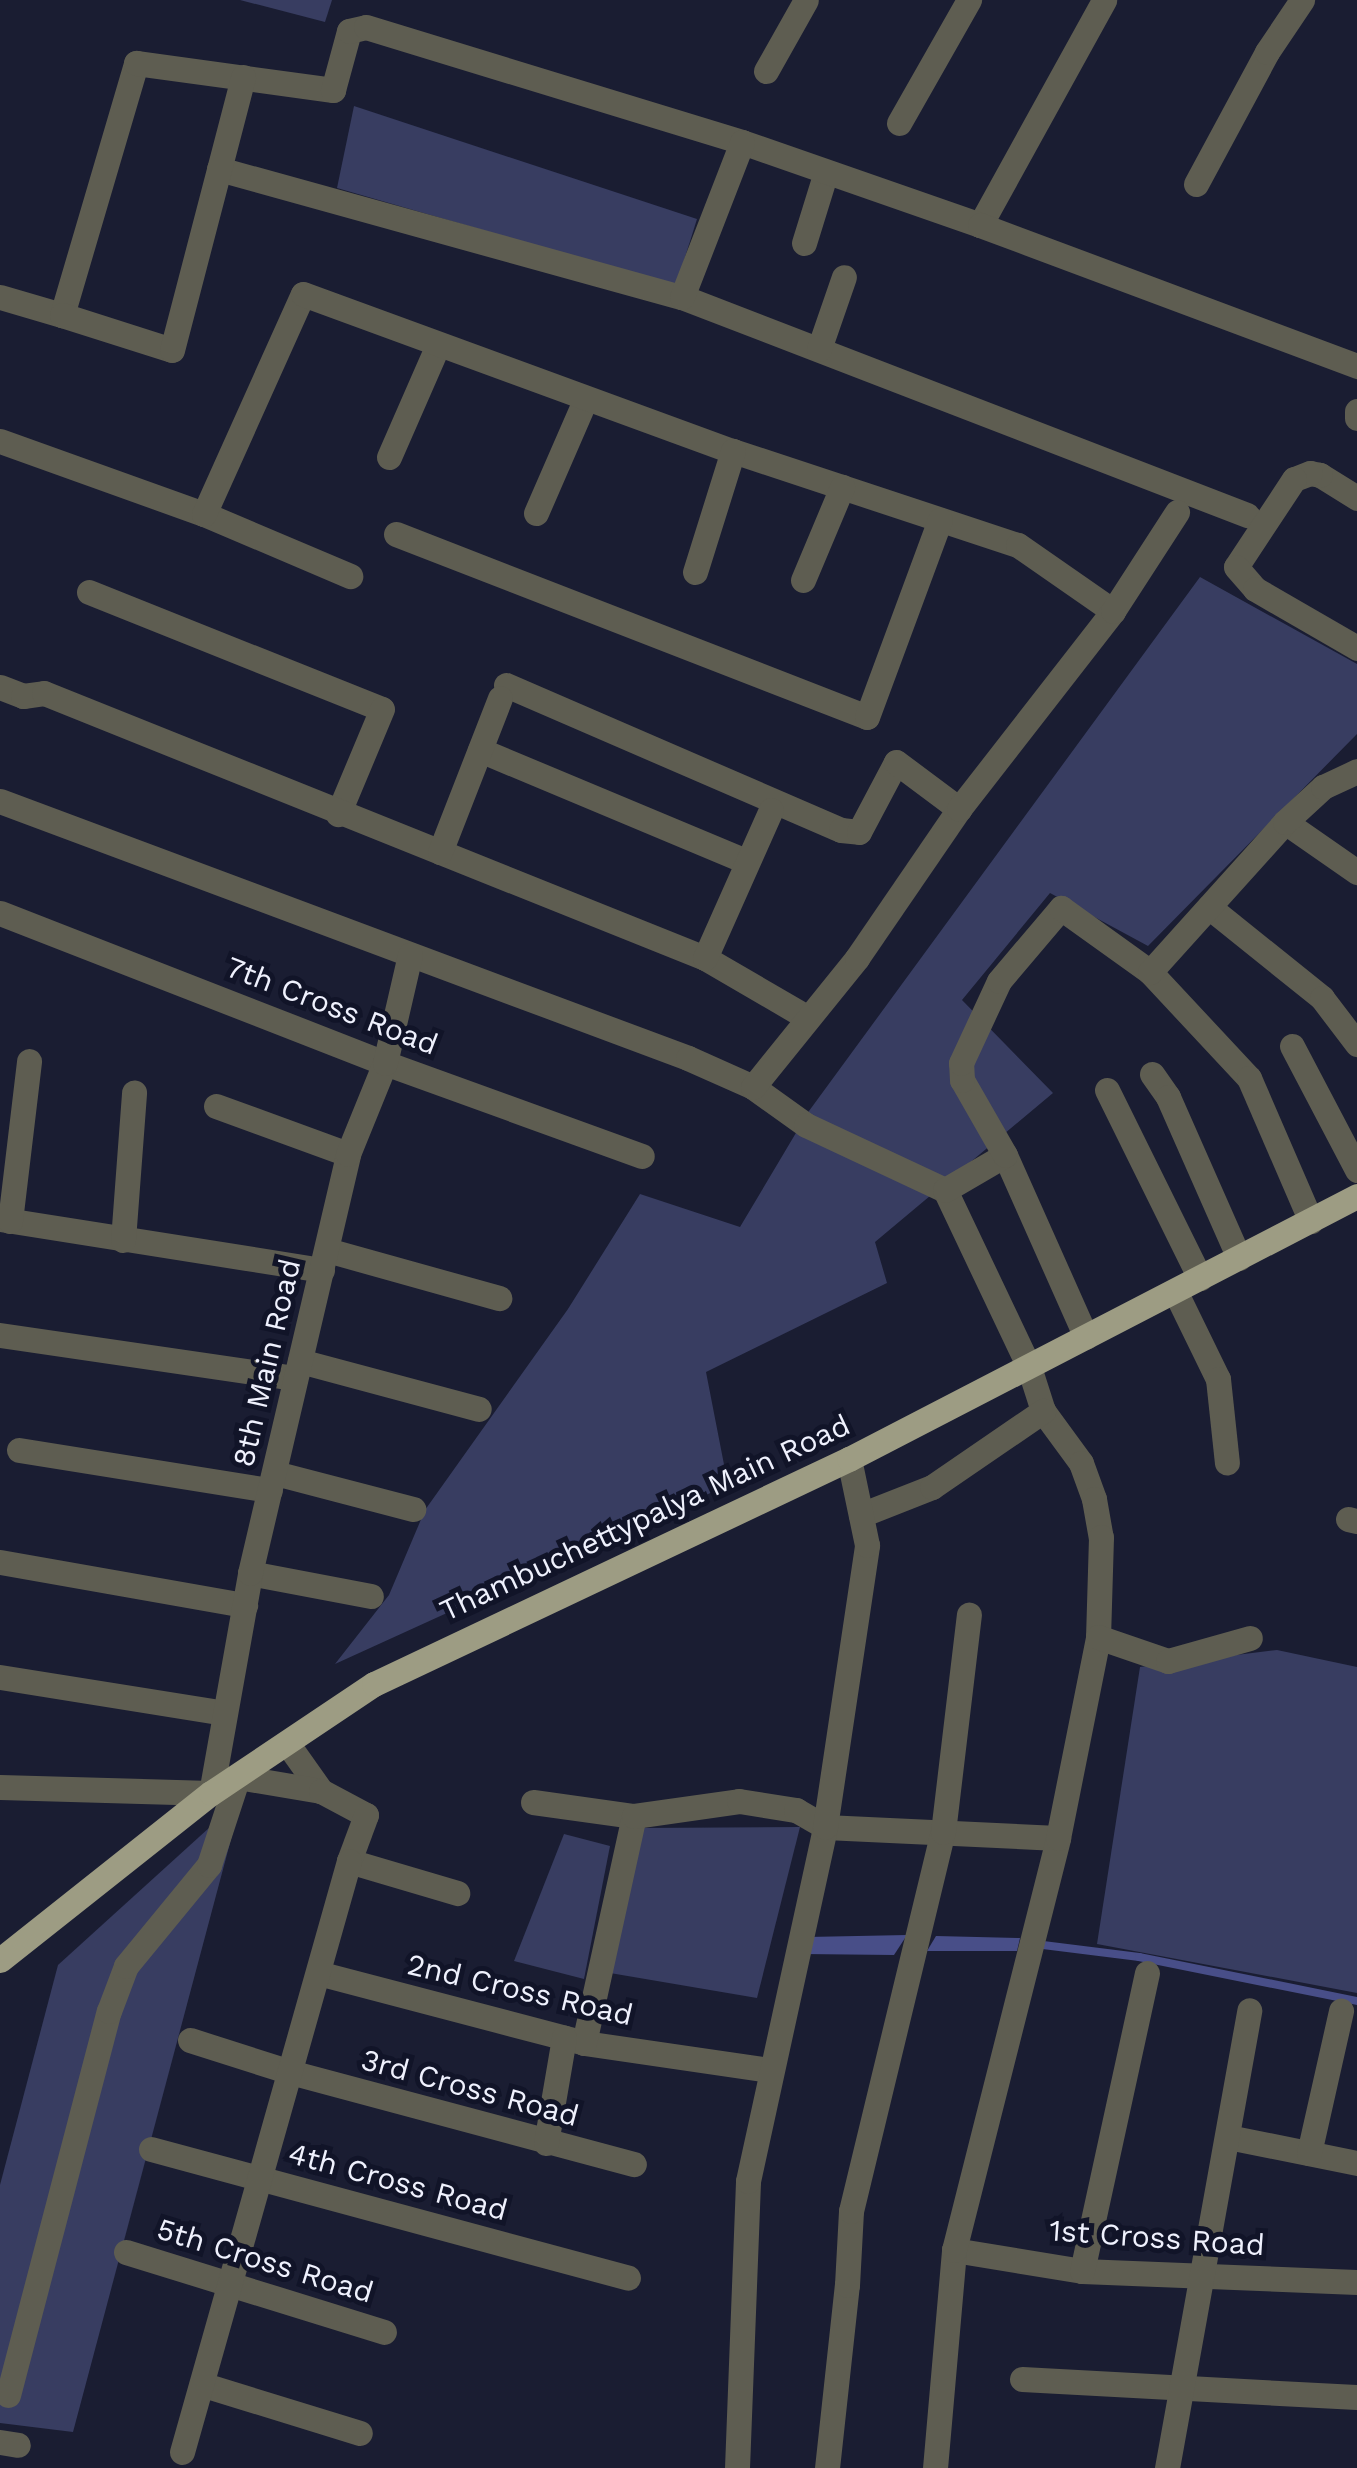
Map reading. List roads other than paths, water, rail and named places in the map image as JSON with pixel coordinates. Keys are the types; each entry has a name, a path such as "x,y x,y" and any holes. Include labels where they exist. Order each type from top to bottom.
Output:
{"main road":[{"name":"Thambuchettypalya Main Road","path":"0,1960 211,1793 374,1684 849,1459 1357,1196"}],"street":[{"path":"766,72 806,0"},
{"path":"899,123 969,0"},
{"path":"980,225 1104,0"},
{"path":"1196,184 1267,52 1302,0"},
{"path":"62,315 136,63 333,90 349,31 366,27 742,142 980,225 1357,366"},
{"path":"0,297 172,350 243,78"},
{"path":"682,296 742,142"},
{"path":"219,169 682,296 1247,515"},
{"path":"804,243 826,172"},
{"path":"819,349 844,277"},
{"path":"204,514 304,294 733,451 1018,546 1113,611"},
{"path":"389,458 438,345"},
{"path":"536,512 586,398"},
{"path":"0,441 204,514 350,576"},
{"path":"695,572 733,451"},
{"path":"1353,638 1255,589 1236,567 1294,479 1310,472 1320,475 1357,498"},
{"path":"803,580 842,487"},
{"path":"753,1087 857,958 959,808 1113,611 1176,512"},
{"path":"396,534 867,717 940,520"},
{"path":"88,592 382,710 338,814"},
{"path":"0,687 23,696 44,693 705,958 808,1018"},
{"path":"440,852 503,691 841,830 859,832 896,762 959,808"},
{"path":"480,750 746,861"},
{"path":"1150,972 1286,822 1323,787 1357,771"},
{"path":"0,801 688,1058 753,1087 806,1125 944,1190 1029,1367 1043,1411 1080,1463 1094,1499 1101,1536 1098,1637 1058,1838 954,2250 935,2468"},
{"path":"705,958 771,810"},
{"path":"1286,822 1357,872"},
{"path":"1209,907 1322,998 1357,1044"},
{"path":"1086,1337 1005,1154 962,1080 960,1064 1000,980 1061,908 1150,972 1249,1078 1311,1221"},
{"name":"7th Cross Road","path":"0,913 385,1062 642,1156"},
{"name":"8th Main Road","path":"211,1793 250,1573 348,1154 385,1062 410,955"},
{"path":"1292,1046 1357,1170"},
{"path":"29,1061 5,1220 123,1240 324,1260 499,1298"},
{"path":"1152,1074 1168,1097 1239,1258"},
{"path":"1107,1090 1200,1278"},
{"path":"123,1240 134,1092"},
{"path":"216,1106 348,1154"},
{"path":"944,1190 1005,1154"},
{"path":"1175,1291 1218,1379 1228,1463"},
{"path":"0,1338 297,1370 479,1408"},
{"path":"861,1515 932,1487 964,1469 1043,1411"},
{"path":"18,1450 273,1481 414,1509"},
{"path":"736,2468 748,2181 769,2070 825,1828 867,1545 849,1459"},
{"path":"0,1562 245,1605"},
{"path":"250,1573 372,1596"},
{"path":"827,2468 848,2285 850,2212 943,1832 969,1616"},
{"path":"1098,1637 1168,1660 1250,1638"},
{"path":"0,1677 224,1712"},
{"path":"287,1743 321,1792"},
{"path":"8,2395 109,2010 126,1966 209,1866 238,1777 321,1792 366,1815 348,1861 204,2385 182,2452"},
{"path":"0,1787 211,1793"},
{"path":"533,1802 634,1816 739,1801 796,1810 825,1828 1058,1838"},
{"path":"546,2143 634,1816"},
{"path":"348,1861 457,1893"},
{"name":"2nd Cross Road","path":"318,1973 574,2041 769,2070"},
{"path":"1082,2270 1147,1973"},
{"path":"1167,2468 1249,2010"},
{"path":"1309,2153 1341,2010"},
{"name":"3rd Cross Road","path":"190,2040 290,2072 634,2164"},
{"path":"1228,2136 1357,2163"},
{"name":"4th Cross Road","path":"151,2149 628,2278"},
{"name":"1st Cross Road","path":"954,2250 1082,2270 1357,2282"},
{"name":"5th Cross Road","path":"126,2252 384,2332"},
{"path":"1022,2380 1357,2396"},
{"path":"204,2385 360,2433"}],"waterway":[{"path":"1035,1944 1139,1957 1357,2001"}]}
